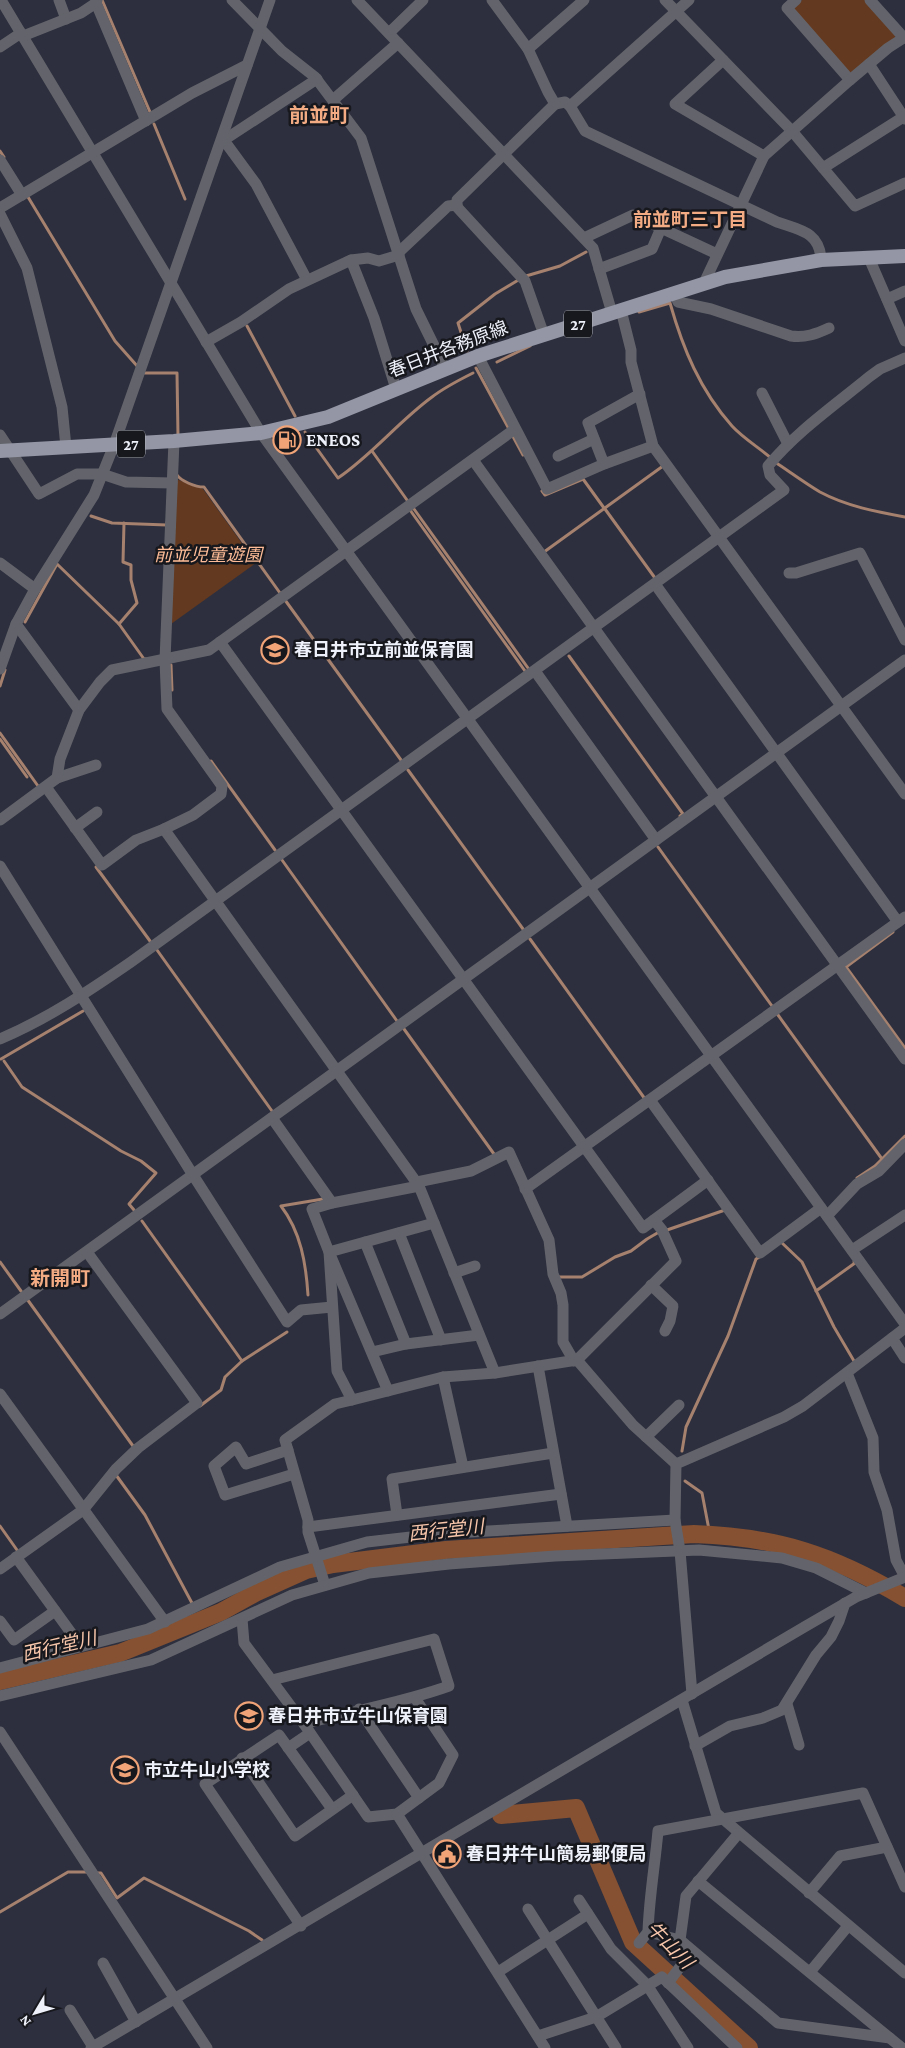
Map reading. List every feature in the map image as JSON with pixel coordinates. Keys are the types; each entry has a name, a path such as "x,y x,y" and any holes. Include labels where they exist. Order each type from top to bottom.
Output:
{"main road":[{"name":"春日井各務原線","path":"6,451 174,441 261,433 328,417 478,356 675,294 704,283 775,267 821,260 905,256"}],"street":[{"path":"1,0 261,433 905,1326 803,1406 784,1417 676,1464"},
{"path":"59,0 66,19"},
{"path":"232,0 282,51 317,79 361,138 416,309 445,368"},
{"path":"0,669 6,635 16,624 94,495 114,445 223,140 270,0"},
{"path":"357,0 593,248 599,269 616,311 653,446 905,794"},
{"path":"388,33 423,0"},
{"path":"492,0 528,49 548,92 556,104"},
{"path":"665,0 792,131 855,206 905,183"},
{"path":"570,106 689,0"},
{"path":"796,0 786,8 850,80"},
{"path":"704,283 764,156 850,80 904,38 870,0"},
{"path":"0,47 22,34 81,13 96,2 146,121"},
{"path":"528,49 579,2"},
{"path":"333,100 398,43"},
{"path":"723,60 675,104 764,156"},
{"path":"823,168 905,118 869,64"},
{"path":"0,208 192,93 247,65"},
{"path":"223,140 317,79"},
{"path":"544,335 525,281 457,207 457,200 556,104 565,102 570,106 585,131 777,222 808,233 818,242 821,260"},
{"path":"223,140 256,184 307,280"},
{"path":"0,160 22,195"},
{"path":"206,342 241,322 289,289 307,280 351,260 368,258 380,261 399,254 448,206 457,204"},
{"path":"0,214 27,268 62,408 66,447"},
{"path":"584,238 633,215 717,254"},
{"path":"599,269 652,249 661,228"},
{"path":"869,258 905,341"},
{"path":"351,260 374,318 396,389"},
{"path":"887,299 905,291"},
{"path":"675,294 678,302 711,309 791,336 813,335 829,328"},
{"path":"478,356 547,489 604,464 653,446"},
{"path":"0,1039 43,1019 131,962 784,490 770,475 768,466 788,444 880,369 905,358"},
{"path":"762,393 788,444"},
{"path":"604,464 588,422 640,394"},
{"path":"58,778 60,759 79,710 112,670 209,650 515,429"},
{"path":"0,434 6,451 39,494 77,474 102,474 126,482 172,483"},
{"path":"558,456 594,439"},
{"path":"46,787 102,865 136,840 164,829 200,810 221,794 222,786 167,709 165,660 174,441"},
{"path":"473,460 905,1059"},
{"path":"789,573 796,574 860,553 905,640"},
{"path":"0,563 36,589"},
{"path":"526,1189 902,919 777,753 655,584"},
{"path":"16,624 79,710"},
{"path":"220,642 643,1228 708,1180"},
{"path":"0,1314 905,660"},
{"path":"535,671 656,840"},
{"path":"0,820 58,778 96,764"},
{"path":"75,828 97,812"},
{"path":"164,829 418,1184 495,1373"},
{"path":"0,866 287,1322 300,1310 332,1307"},
{"path":"650,1100 760,1253 824,1212 857,1184 879,1171 905,1144"},
{"path":"272,1118 332,1203"},
{"path":"388,1391 312,1209 471,1171 509,1152 549,1240 553,1274 561,1293 563,1305 563,1342 575,1360 646,1437 676,1464 676,1521 692,1694"},
{"path":"852,1250 905,1215"},
{"path":"324,1583 285,1440 335,1404 443,1378 495,1373 575,1360 676,1261 662,1230 654,1220"},
{"path":"329,1252 434,1223"},
{"path":"399,1233 441,1340"},
{"path":"365,1242 406,1344"},
{"path":"0,1568 83,1510 116,1469 138,1448 197,1403 87,1252"},
{"path":"329,1252 337,1371 352,1400"},
{"path":"454,1273 475,1266"},
{"path":"651,1285 673,1306 670,1321 665,1330"},
{"path":"372,1352 406,1344 480,1335"},
{"path":"892,1338 905,1358"},
{"path":"538,1366 567,1526"},
{"path":"70,2010 92,2047 301,1926 845,1604 870,1591 904,1578 896,1560 887,1510 874,1472 873,1438 847,1373"},
{"path":"443,1378 462,1468"},
{"path":"0,1394 165,1622"},
{"path":"646,1437 679,1404"},
{"path":"288,1450 246,1464 236,1447 214,1466 225,1495 294,1474"},
{"path":"397,1515 392,1479 553,1453"},
{"path":"308,1527 561,1494"},
{"path":"0,1668 148,1629 280,1567 367,1542 437,1534 676,1521"},
{"path":"0,1696 152,1660 292,1595 324,1583 369,1573 448,1564 680,1549 782,1558 816,1568 870,1591"},
{"path":"16,1558 77,1641"},
{"path":"695,1746 730,1726 763,1718 782,1710 816,1655 830,1637 839,1621 845,1604"},
{"path":"0,1621 14,1640 55,1611"},
{"path":"242,1619 244,1643 307,1728 368,1817 397,1814 419,1798 439,1783 453,1755 415,1698"},
{"path":"272,1680 434,1639 449,1686 415,1698 359,1709 307,1728 288,1748"},
{"path":"682,1700 716,1813 721,1820 905,1973"},
{"path":"787,1704 799,1744"},
{"path":"359,1709 419,1798"},
{"path":"0,1732 207,2048"},
{"path":"301,1926 205,1784 279,1735 332,1810"},
{"path":"242,1758 295,1836 353,1795"},
{"path":"639,1943 648,1932 649,1905 656,1865 658,1831 863,1793 905,1887"},
{"path":"397,1814 545,2048"},
{"path":"680,1940 686,1896 738,1834"},
{"path":"809,1894 840,1856 887,1848"},
{"path":"698,1881 902,2048"},
{"path":"578,1900 611,1949 647,1985 688,2048"},
{"path":"528,1909 616,2048"},
{"path":"498,1972 588,1914"},
{"path":"810,1972 848,1926"},
{"path":"648,1932 680,1940 778,2023 890,2038"},
{"path":"668,1983 692,1951"},
{"path":"103,1963 136,2022"},
{"path":"538,2036 596,2017 662,1977 737,2048"}],"green space":[{"path":"802,0 865,0 895,34 895,38 853,72 848,72 794,10 794,7"},
{"name":"前並児童遊園","path":"176,479 203,489 256,563 171,624"}],"waterway":[{"path":"102,0 150,112"},
{"path":"154,124 185,199"},
{"path":"0,151 4,157"},
{"path":"28,197 115,341 138,367"},
{"path":"526,276 560,266 586,252"},
{"path":"467,351 458,323 495,294 520,279"},
{"path":"639,312 670,303 687,353 711,398 732,426 771,458"},
{"path":"247,326 295,416"},
{"path":"497,362 530,346"},
{"path":"476,368 523,455"},
{"path":"145,373 177,373 178,436"},
{"path":"305,432 338,478 362,459 420,406 447,387 473,373"},
{"path":"372,451 407,500"},
{"path":"775,462 814,489 830,497 862,508 905,517"},
{"path":"544,552 663,466"},
{"path":"177,475 189,483 204,487 280,593"},
{"path":"542,491 545,495 583,479 604,508"},
{"path":"414,509 528,668"},
{"path":"605,509 655,578"},
{"path":"411,510 525,671"},
{"path":"91,516 112,523 167,525 167,522"},
{"path":"119,624 137,603 131,580 131,565 123,562 124,523"},
{"path":"25,622 57,564 119,624 144,659 146,659"},
{"path":"285,600 401,760"},
{"path":"569,656 683,814 680,816"},
{"path":"171,665 172,690"},
{"path":"0,686 5,670"},
{"path":"0,733 38,786"},
{"path":"0,739 27,777"},
{"path":"211,761 275,850"},
{"path":"408,770 523,929"},
{"path":"658,847 772,1006"},
{"path":"282,860 397,1021"},
{"path":"96,867 150,941"},
{"path":"893,932 846,967 905,1048"},
{"path":"530,939 645,1099"},
{"path":"157,950 272,1111"},
{"path":"1,1059 83,1011"},
{"path":"778,1015 882,1159"},
{"path":"404,1029 494,1154"},
{"path":"4,1061 22,1087 121,1151 141,1161 156,1173 129,1204 134,1210"},
{"path":"857,1178 875,1166 905,1136"},
{"path":"308,1295 306,1272 298,1237 281,1206 323,1199"},
{"path":"667,1230 725,1210"},
{"path":"142,1221 242,1361"},
{"path":"557,1277 582,1277 615,1257 631,1251 659,1232"},
{"path":"781,1242 802,1262 834,1327 854,1361"},
{"path":"682,1451 686,1427 728,1336 756,1259 761,1256"},
{"path":"0,1262 21,1291"},
{"path":"816,1291 854,1262"},
{"path":"27,1299 133,1446"},
{"path":"200,1406 221,1390 225,1377 242,1361 287,1332"},
{"path":"116,1475 145,1515 193,1605"},
{"path":"685,1481 702,1493 710,1535"},
{"path":"0,1526 17,1550"},
{"name":"西行堂川","path":"0,1681 120,1653 221,1612 257,1592 306,1570 333,1564 446,1550 694,1534 724,1536 779,1544 804,1551 853,1570 905,1598"},
{"name":"牛山川","path":"501,1815 576,1808 633,1942 749,2048"},
{"path":"0,1912 68,1872 89,1872"},
{"path":"97,1873 101,1873 117,1898 144,1878 249,1931 262,1940"}],"place":[{"name":"ENEOS","path":"287,440"},
{"name":"春日井市立前並保育園","path":"275,650"},
{"name":"春日井市立牛山保育園","path":"249,1716"},
{"name":"市立牛山小学校","path":"125,1770"},
{"name":"春日井牛山簡易郵便局","path":"447,1854"}],"district":[{"name":"前並町","path":"319,115"},
{"name":"前並町三丁目","path":"690,219"},
{"name":"新開町","path":"60,1278"}]}
